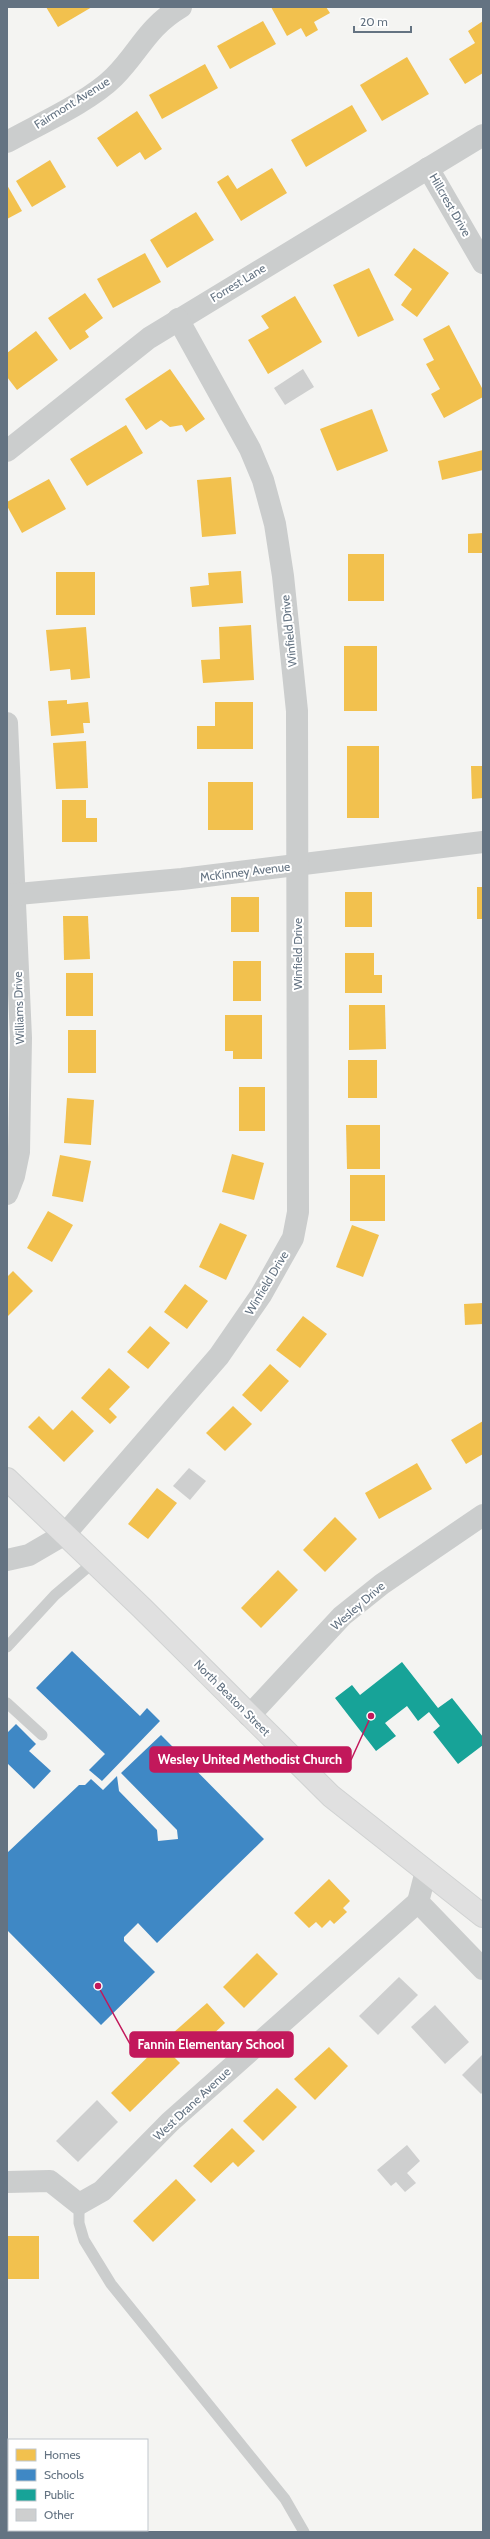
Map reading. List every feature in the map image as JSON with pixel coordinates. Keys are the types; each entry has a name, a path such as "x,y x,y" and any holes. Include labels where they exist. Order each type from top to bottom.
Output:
{"main road":[{"name":"North Beaton Street","path":"7,1479 94,1562 331,1796 483,1916"}],"street":[{"name":"Fairmont Avenue","path":"7,142 86,96 114,77 151,29 168,11"},
{"name":"Forrest Lane","path":"7,451 149,338 483,135"},
{"name":"Hillcrest Drive","path":"428,168 483,264"},
{"name":"Winfield Drive","path":"7,1560 29,1555 65,1534 220,1356 262,1295 293,1238 298,1212 297,711 283,576 275,524 263,480 250,450 178,320"},
{"name":"Williams Drive","path":"7,723 11,895 21,1038 19,1152 7,1194"},
{"name":"McKinney Avenue","path":"11,895 182,879 483,842"},
{"name":"Wesley Drive","path":"249,1716 342,1616 382,1584 483,1515"},
{"path":"426,1872 418,1902 483,1969"},
{"name":"West Drane Avenue","path":"79,2204 102,2191 170,2122 418,1902"},
{"path":"7,2182 50,2181 79,2204"}],"lane":[{"path":"7,1646 55,1595 94,1562"},
{"path":"7,1703 42,1736"},
{"path":"79,2204 79,2223 84,2240 111,2284 285,2499 304,2532"}],"building: Homes":[{"path":"46,7 92,7 58,27"},
{"path":"271,7 326,7 330,13 314,22 318,30 306,37 301,28 287,36"},
{"path":"263,21 276,44 230,69 217,46"},
{"path":"483,21 483,73 465,84 449,59 475,43 468,31"},
{"path":"407,57 429,94 382,121 360,85"},
{"path":"205,64 218,88 162,119 149,95"},
{"path":"352,105 367,131 306,167 291,140"},
{"path":"137,111 162,149 145,160 140,152 117,167 97,138"},
{"path":"50,160 66,187 32,207 16,181"},
{"path":"272,168 287,193 241,221 217,182 228,175 237,189"},
{"path":"7,185 22,211 7,219"},
{"path":"196,212 214,240 167,268 150,240"},
{"path":"414,248 449,273 417,317 401,305 412,289 394,275"},
{"path":"145,253 161,282 113,308 97,279"},
{"path":"369,268 394,320 358,337 333,285"},
{"path":"85,293 103,318 85,331 89,337 70,350 48,318"},
{"path":"295,296 322,342 268,374 248,340 269,328 261,316"},
{"path":"449,325 483,390 483,397 444,418 431,394 440,389 426,364 434,360 423,339"},
{"path":"36,331 58,360 17,390 7,377 7,353"},
{"path":"170,369 205,419 186,432 182,425 170,427 161,420 146,430 125,399"},
{"path":"372,409 388,451 337,471 320,429"},
{"path":"126,425 143,453 87,486 70,459"},
{"path":"483,450 483,470 442,480 438,461"},
{"path":"231,477 236,534 202,537 197,480"},
{"path":"49,479 66,509 22,533 7,506 7,502"},
{"path":"483,533 483,553 468,553 468,534"},
{"path":"348,554 384,554 384,601 348,601"},
{"path":"241,571 243,603 192,607 190,587 209,585 208,573"},
{"path":"56,572 95,572 95,615 56,615"},
{"path":"251,625 254,680 203,683 201,660 220,659 219,627"},
{"path":"86,627 90,678 71,680 70,669 50,671 46,630"},
{"path":"344,646 377,646 377,711 344,711"},
{"path":"67,700 67,704 88,702 90,723 83,723 84,733 51,736 48,701"},
{"path":"215,702 253,702 253,749 197,749 197,726 215,726"},
{"path":"86,741 88,788 56,789 53,743"},
{"path":"347,746 379,746 379,818 347,818"},
{"path":"471,766 483,766 483,798 472,799"},
{"path":"208,782 253,782 253,830 208,830"},
{"path":"62,800 86,800 86,818 97,818 97,842 62,842"},
{"path":"477,887 483,887 483,919 477,919"},
{"path":"345,892 372,892 372,927 345,927"},
{"path":"231,897 259,897 259,932 231,932"},
{"path":"63,916 88,916 90,959 64,960"},
{"path":"345,953 374,953 374,975 382,975 382,993 345,993"},
{"path":"233,961 261,961 261,1001 233,1001"},
{"path":"66,973 93,973 93,1016 66,1016"},
{"path":"349,1005 385,1005 386,1049 349,1050"},
{"path":"225,1015 262,1015 262,1059 233,1059 233,1051 225,1051"},
{"path":"68,1030 96,1030 96,1073 68,1073"},
{"path":"348,1060 377,1060 377,1098 348,1098"},
{"path":"239,1087 265,1087 265,1131 239,1131"},
{"path":"67,1098 94,1100 91,1145 64,1143"},
{"path":"346,1125 380,1125 380,1169 347,1169"},
{"path":"232,1154 264,1163 254,1200 222,1192"},
{"path":"60,1155 91,1161 83,1202 52,1196"},
{"path":"350,1175 385,1175 385,1221 350,1221"},
{"path":"48,1211 73,1225 52,1262 27,1248"},
{"path":"220,1223 247,1235 226,1280 199,1267"},
{"path":"352,1225 379,1235 363,1277 336,1267"},
{"path":"13,1271 33,1291 7,1317 7,1277"},
{"path":"185,1284 208,1301 187,1329 164,1312"},
{"path":"483,1303 483,1324 465,1325 464,1304"},
{"path":"303,1316 327,1334 300,1368 276,1350"},
{"path":"150,1326 170,1343 148,1369 127,1352"},
{"path":"270,1364 289,1381 261,1412 242,1395"},
{"path":"109,1368 130,1387 109,1409 117,1417 110,1424 81,1398"},
{"path":"233,1406 252,1424 225,1451 206,1433"},
{"path":"72,1410 94,1431 64,1462 28,1427 39,1416 53,1430"},
{"path":"483,1421 483,1454 466,1464 451,1440"},
{"path":"417,1463 432,1489 379,1519 365,1493"},
{"path":"157,1488 177,1503 148,1539 128,1524"},
{"path":"335,1517 357,1539 325,1572 303,1550"},
{"path":"278,1570 298,1590 261,1628 241,1608"},
{"path":"329,1879 350,1901 343,1908 347,1912 334,1924 330,1920 322,1928 316,1922 309,1928 294,1913"},
{"path":"257,1953 278,1974 244,2008 223,1987"},
{"path":"207,2003 225,2023 192,2054 173,2033"},
{"path":"161,2044 180,2063 130,2112 111,2093"},
{"path":"329,2047 348,2066 315,2100 294,2079"},
{"path":"277,2088 297,2107 263,2141 243,2121"},
{"path":"232,2128 255,2151 238,2167 233,2162 211,2183 193,2166"},
{"path":"176,2179 196,2200 153,2242 133,2221"},
{"path":"7,2236 39,2236 39,2279 7,2279"}],"building: Schools":[{"path":"72,1651 140,1716 147,1708 160,1721 102,1781 89,1770 105,1754 36,1688"},
{"path":"16,1724 36,1744 29,1751 51,1771 34,1789 7,1763 7,1733"},
{"path":"161,1735 264,1839 157,1943 138,1923 124,1937 124,1941 155,1972 101,2025 7,1930 7,1853 79,1785 85,1785 91,1779 103,1790 117,1776 119,1791 157,1830 158,1841 178,1839 177,1830 121,1773"}],"building: Public":[{"path":"402,1662 438,1708 452,1698 483,1737 483,1745 458,1764 433,1732 440,1726 429,1712 418,1721 407,1706 385,1723 396,1736 376,1751 335,1698 352,1685 360,1695"}],"building: Other":[{"path":"303,369 314,387 285,405 274,388"},
{"path":"189,1468 206,1481 190,1500 173,1486"},
{"path":"399,1977 418,1995 378,2035 359,2016"},
{"path":"435,2005 469,2042 445,2064 411,2027"},
{"path":"483,2054 483,2092 481,2094 462,2075"},
{"path":"97,2100 118,2122 78,2162 56,2141"},
{"path":"407,2145 420,2161 407,2173 416,2183 405,2192 396,2182 391,2186 377,2170"}],"place":[{"name":"Wesley United Methodist Church","path":"371,1716"},
{"name":"Fannin Elementary School","path":"98,1986"}]}
